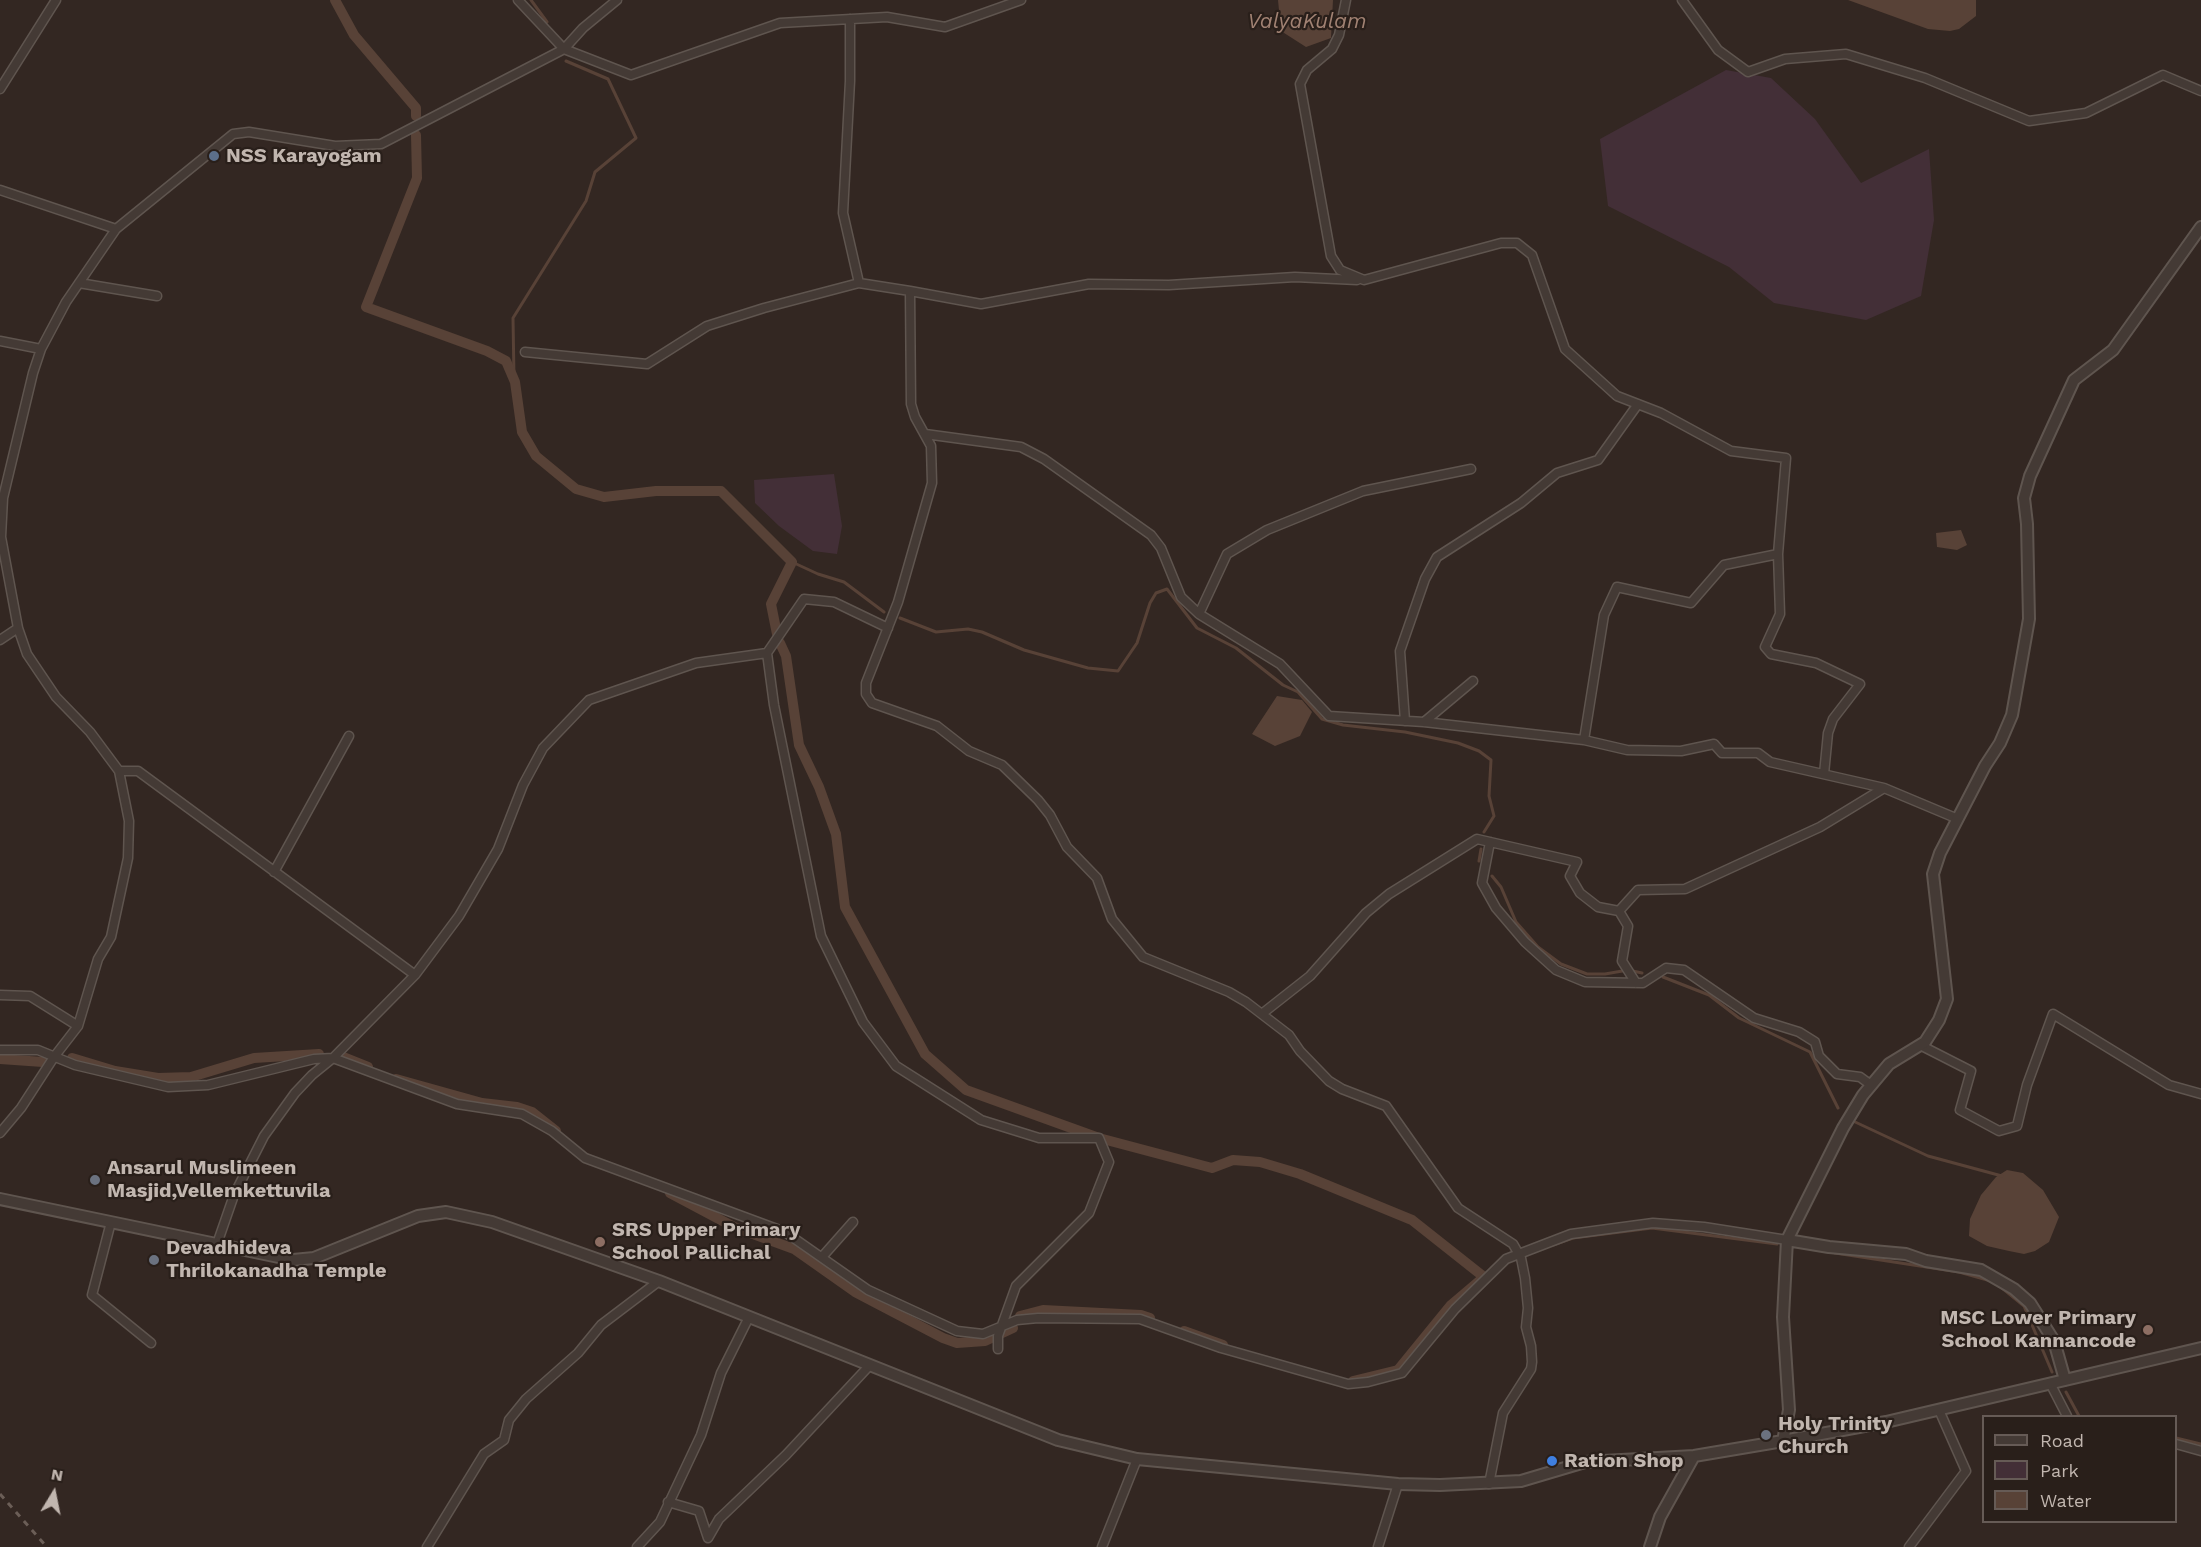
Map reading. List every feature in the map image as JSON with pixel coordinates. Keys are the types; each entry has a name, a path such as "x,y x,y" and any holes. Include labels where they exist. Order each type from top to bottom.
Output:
{"street":[{"path":"0,89 56,0"},
{"path":"518,0 564,49 631,75 780,23 887,17 945,27 1021,0"},
{"path":"0,1133 21,1108 54,1057 78,1026 98,959 111,937 126,868 129,820 119,771 90,732 51,689 27,654 18,628 1,537 0,516 24,407 41,349 66,302 116,229 233,134 249,132 335,146 381,144 564,49 583,28 617,0"},
{"path":"1346,0 1340,35 1332,49 1308,70 1300,84 1331,256 1340,270 1364,280"},
{"path":"1683,0 1718,50 1748,72 1785,59 1846,54 1925,78 2005,114 2028,121 2086,113 2163,75 2201,91"},
{"path":"850,19 850,81 843,213 859,283"},
{"path":"0,190 116,229"},
{"path":"1783,1441 1789,1410 1783,1317 1787,1240 1843,1128 1871,1085 1889,1064 1920,1045 1933,1031 1947,999 1933,874 1958,819 2000,743 2012,715 2029,619 2027,524 2024,498 2030,476 2074,380 2113,350 2201,227"},
{"path":"525,352 647,364 708,326 859,283 981,304 1089,284 1169,285 1295,277 1364,280 1501,243 1517,243 1532,255 1565,349 1617,396 1661,413 1731,451 1786,458 1778,554 1780,614 1765,647 1771,654 1816,663 1860,684 1833,719 1828,733 1824,774"},
{"path":"79,283 157,296"},
{"path":"910,291 911,404 915,417 932,446 932,483 915,547 888,628 866,683 868,698 879,706 937,726 969,751 1002,765 1038,800 1050,815 1066,847 1097,878 1112,919 1143,957 1229,992 1263,1013 1289,1035 1300,1051 1329,1081 1342,1089 1386,1106 1458,1208 1513,1244 1525,1278 1528,1308 1526,1327 1532,1362 1503,1413 1489,1484"},
{"path":"0,341 41,349"},
{"path":"1405,721 1400,651 1425,579 1437,557 1521,503 1557,473 1598,460 1638,404"},
{"path":"925,434 1021,447 1044,459 1151,536 1161,548 1181,597 1199,614 1280,664 1329,716 1424,722 1584,740 1627,750 1681,751 1714,744 1722,753 1758,753 1770,762 1884,788 1958,819"},
{"path":"1199,614 1227,554 1267,530 1363,491 1471,469"},
{"path":"1584,740 1604,615 1617,587 1691,603 1724,565 1778,554"},
{"path":"888,628 834,602 804,599 768,653 774,705 820,936 863,1022 896,1066 981,1120 1039,1138 1099,1138 1109,1162 1089,1213 1016,1286 1001,1326 998,1349"},
{"path":"0,640 18,628"},
{"path":"216,1244 234,1195 264,1136 295,1093 415,975 459,916 498,849 523,785 543,747 589,700 696,663 768,653"},
{"path":"1424,722 1473,681"},
{"path":"274,872 349,736"},
{"path":"119,771 138,771 415,975"},
{"path":"1619,911 1638,890 1685,889 1820,827 1884,788"},
{"path":"1263,1013 1310,976 1366,913 1389,894 1477,839 1577,862 1570,876 1580,893 1598,907 1619,911 1628,926 1622,961 1636,983"},
{"path":"1490,842 1482,882 1496,908 1525,942 1556,970 1585,982 1636,983 1643,983 1666,968 1684,970 1718,990 1754,1018 1799,1032 1815,1042 1819,1056 1837,1074 1860,1077 1871,1085"},
{"path":"0,995 30,996 78,1026"},
{"path":"1920,1045 1971,1071 1960,1110 1999,1131 2017,1126 2027,1085 2053,1014 2169,1085 2201,1094"},
{"path":"0,1050 27,1052 33,1049 120,1078 168,1086 208,1085 314,1059 333,1058 458,1104 522,1114 552,1131 585,1158 785,1232 868,1290 957,1331 983,1334 1017,1320 1038,1318 1140,1319 1221,1348 1331,1380 1348,1384 1368,1382 1402,1373 1455,1309 1506,1259 1571,1234 1653,1223 1704,1227 1829,1247 1906,1254 1926,1261 1981,1270 2014,1288 2030,1303 2054,1341 2065,1380"},
{"path":"0,1199 293,1260 314,1258 418,1216 446,1212 492,1222 659,1281 1058,1440 1137,1459 1398,1484 1489,1484 1521,1481 1585,1462 1694,1456 1783,1441 1939,1410 2201,1348"},
{"path":"111,1222 92,1295 151,1343"},
{"path":"822,1257 853,1222"},
{"path":"427,1547 484,1454 504,1440 509,1420 526,1399 578,1353 602,1324 659,1281"},
{"path":"637,1547 660,1522 700,1435 721,1373 749,1317"},
{"path":"668,1502 699,1511 708,1538 719,1519 786,1455 870,1365"},
{"path":"2050,1383 2066,1415"},
{"path":"1909,1547 1966,1471 1939,1410"},
{"path":"2177,1445 2201,1451"},
{"path":"1650,1547 1660,1516 1694,1456"},
{"path":"1102,1547 1137,1459"},
{"path":"1377,1547 1398,1484"}],"green space":[{"path":"1726,70 1771,78 1815,119 1861,183 1929,149 1934,220 1921,296 1866,320 1774,303 1729,267 1608,206 1600,139"},
{"path":"834,474 842,526 837,554 813,551 779,526 755,503 754,480"}],"water":[{"name":"ValyaKulam","path":"1278,0 1333,0 1331,38 1306,47 1281,31"},
{"path":"1848,0 1976,0 1976,16 1959,29 1950,31 1928,29"},
{"path":"1961,530 1967,545 1957,550 1937,547 1936,533"},
{"path":"1277,696 1302,700 1312,712 1300,736 1275,746 1252,734"},
{"path":"2007,1170 2023,1173 2043,1190 2059,1217 2049,1242 2035,1251 2024,1254 1987,1246 1969,1236 1970,1219 1981,1195 1996,1177"}],"waterway":[{"path":"335,0 354,35 416,108 416,116"},
{"path":"531,0 547,22"},
{"path":"514,378 513,318 586,201 595,172 636,138 608,79 566,61"},
{"path":"416,135 417,178 366,307 487,351 506,361 515,382 522,432 536,456 576,489 604,497 656,491 721,491 792,562 771,604 777,634"},
{"path":"792,562 818,574 844,582 884,612"},
{"path":"900,618 936,632 968,629 982,632 1024,650 1088,668 1118,671 1137,643 1150,603 1156,593 1167,589 1197,628 1236,648 1283,685 1298,692 1322,719 1343,725 1405,732 1458,743 1479,751 1491,760 1489,796 1494,816 1484,832"},
{"path":"780,643 786,656 799,745 819,787 836,834 845,907 925,1054 966,1090 1099,1138 1212,1168 1233,1160 1260,1162 1300,1174 1412,1220 1484,1277 1451,1305 1398,1370 1353,1381"},
{"path":"1479,861 1481,849"},
{"path":"1492,876 1501,887 1516,922 1538,947 1561,964 1587,974 1628,970 1642,973"},
{"path":"1663,977 1709,995 1739,1018 1810,1052 1838,1108"},
{"path":"72,1058 115,1071 158,1078 191,1077 254,1058 319,1054"},
{"path":"338,1055 368,1067"},
{"path":"0,1059 43,1062"},
{"path":"396,1079 482,1103 517,1107 532,1112 556,1131"},
{"path":"1853,1121 1928,1156 2002,1176"},
{"path":"670,1193 734,1227 794,1249 855,1292 943,1338 957,1343 985,1341 1013,1328"},
{"path":"1553,1245 1573,1238 1652,1228 1777,1244"},
{"path":"1835,1253 1959,1272 1991,1281"},
{"path":"2002,1288 2024,1306 2052,1372"},
{"path":"1020,1316 1043,1310 1141,1315 1150,1318"},
{"path":"1184,1331 1223,1345"},
{"path":"2066,1392 2078,1415"},
{"path":"2177,1438 2201,1444"}],"railway":[{"path":"0,1494 47,1547"}],"place":[{"name":"NSS Karayogam","path":"214,156"},
{"name":"Ansarul Muslimeen Masjid,Vellemkettuvila","path":"95,1180"},
{"name":"SRS Upper Primary School Pallichal","path":"600,1242"},
{"name":"Devadhideva Thrilokanadha Temple","path":"154,1260"},
{"name":"MSC Lower Primary School Kannancode","path":"2148,1330"},
{"name":"Holy Trinity Church","path":"1766,1435"},
{"name":"Ration Shop","path":"1552,1461"}]}
